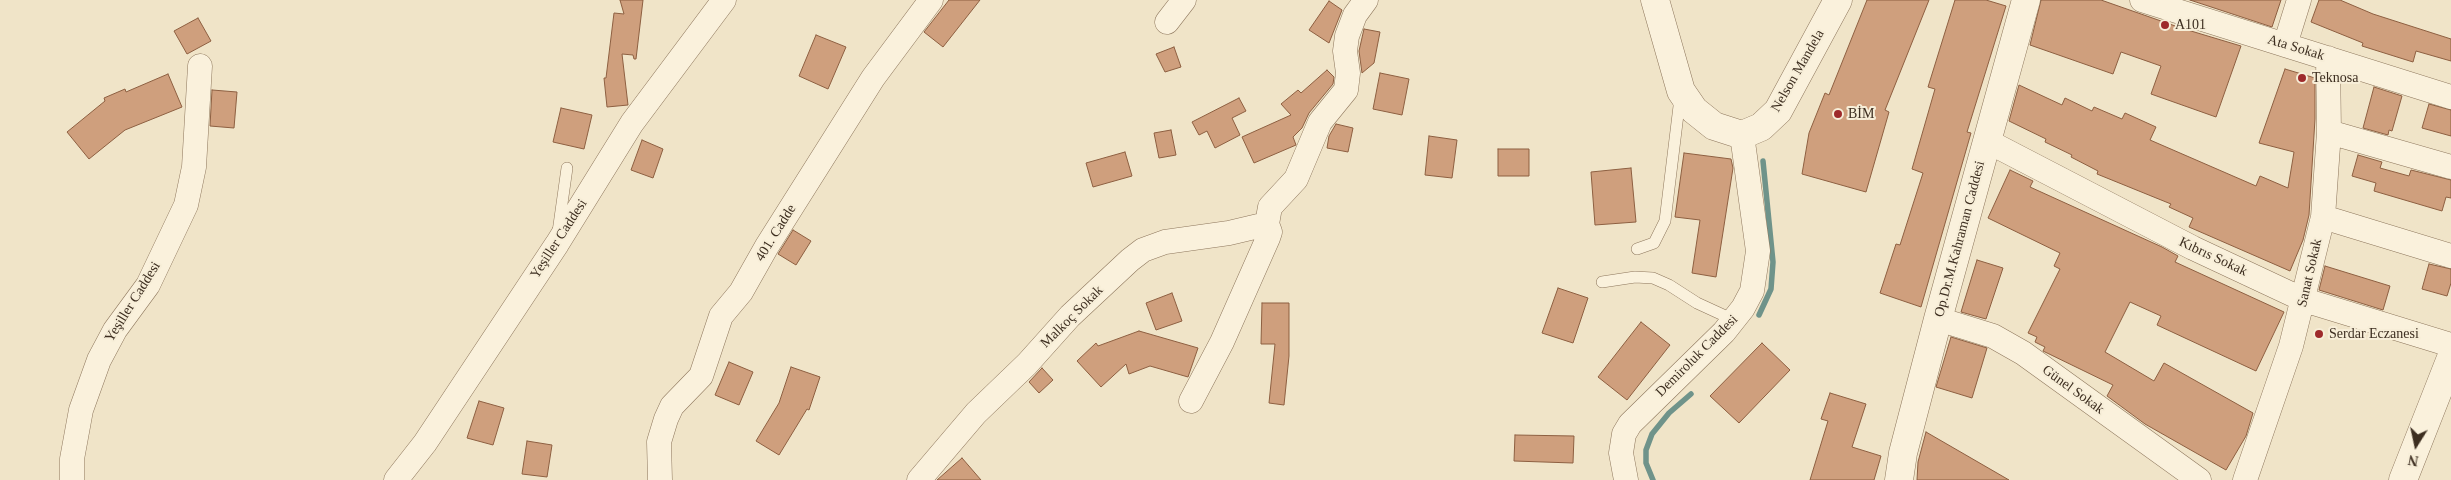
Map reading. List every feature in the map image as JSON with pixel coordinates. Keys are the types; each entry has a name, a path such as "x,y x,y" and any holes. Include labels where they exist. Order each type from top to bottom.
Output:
{"street":[{"name":"Yeşiller Caddesi","path":"396,480 425,443 557,244 632,123 724,0"},
{"name":"401. Cadde","path":"664,475 660,442 666,419 672,406 701,376 721,316 741,292 767,246 873,78 931,0"},
{"path":"1167,22 1184,0"},
{"path":"1191,401 1222,342 1268,238 1270,232 1267,224 1270,207 1299,174 1320,122 1346,90 1348,73 1345,51 1347,36 1355,15 1366,0"},
{"path":"1655,0 1681,91 1694,110 1714,126 1742,135"},
{"name":"Nelson Mandela","path":"1742,135 1761,127 1778,111 1838,0"},
{"name":"Op.Dr.M.Kahraman Caddesi","path":"1899,480 1903,453 1938,319 2026,0"},
{"path":"2286,45 2299,0"},
{"name":"Ata Sokak","path":"2166,4 2286,45 2451,97"},
{"name":"Sanat Sokak","path":"2245,480 2291,346 2304,300 2323,217 2329,132 2328,58"},
{"name":"Yeşiller Caddesi","path":"72,480 72,459 81,410 99,360 115,330 148,285 186,205 194,167 200,66"},
{"path":"2329,132 2451,167"},
{"name":"Demiroluk Caddesi","path":"1626,480 1621,453 1624,434 1630,424 1734,320 1744,308 1752,291 1758,252 1742,135"},
{"name":"Kıbrıs Sokak","path":"1986,141 2184,244 2304,300 2451,345"},
{"path":"2323,217 2451,256"},
{"name":"Malkoç Sokak","path":"919,480 976,413 1026,364 1076,309 1143,250 1165,242 1229,233 1267,224"},
{"name":"Günel Sokak","path":"1938,319 1993,336 2023,353 2199,480"},
{"path":"2403,480 2451,358"}],"lane":[{"path":"1637,249 1654,243 1666,221 1681,91"},
{"path":"557,244 567,168"},
{"path":"1602,282 1635,277 1653,278 1669,284 1697,303 1734,320"}],"building":[{"path":"620,0 643,0 636,59 634,59 633,55 622,54 628,105 607,107 604,78 606,78 614,13 624,14"},
{"path":"949,0 980,0 943,47 924,32"},
{"path":"1867,0 1929,0 1885,110 1889,112 1866,192 1802,174 1809,133 1825,93 1829,95"},
{"path":"1955,0 1986,0 2006,6 1967,132 1971,133 1921,307 1880,293 1896,244 1900,245 1923,173 1912,169 1935,89 1928,87"},
{"path":"2041,0 2101,0 2181,28 2241,46 2216,117 2151,94 2161,66 2121,52 2113,74 2030,45"},
{"path":"2190,0 2281,0 2272,27"},
{"path":"2319,0 2340,0 2373,14 2451,39 2451,61 2416,51 2413,62 2362,46 2363,43 2311,22"},
{"path":"1329,1 1342,10 1329,43 1309,30"},
{"path":"198,18 211,41 187,54 174,31"},
{"path":"1364,29 1380,32 1374,63 1362,73 1359,51"},
{"path":"816,35 846,47 828,89 799,76"},
{"path":"1174,47 1181,67 1165,72 1156,54"},
{"path":"2285,69 2315,78 2315,119 2309,215 2303,240 2290,271 2189,227 2193,218 2169,207 2171,204 2097,174 2098,171 2071,157 2072,155 2045,142 2046,139 2009,121 2019,85 2062,105 2065,98 2092,111 2094,107 2122,119 2125,113 2156,127 2150,140 2256,186 2260,176 2288,188 2294,152 2259,143"},
{"path":"1327,70 1334,77 1333,84 1309,113 1302,128 1293,137 1296,145 1254,163 1242,137 1291,115 1281,104 1298,90 1301,93"},
{"path":"1380,73 1409,79 1402,115 1373,109"},
{"path":"168,74 182,107 125,130 89,159 67,132 105,101 104,98 125,89 126,92"},
{"path":"2374,87 2402,96 2392,131 2389,130 2388,135 2363,128"},
{"path":"212,90 237,92 234,128 210,126"},
{"path":"1239,98 1246,111 1232,118 1240,135 1215,148 1207,131 1199,135 1192,122"},
{"path":"2429,104 2451,110 2451,136 2422,128"},
{"path":"561,108 592,115 584,149 553,142"},
{"path":"1336,124 1353,128 1348,152 1327,148 1329,136"},
{"path":"1171,130 1176,155 1159,158 1154,133"},
{"path":"1429,136 1457,140 1452,178 1425,175"},
{"path":"642,140 663,149 653,178 631,170"},
{"path":"1498,149 1529,149 1529,176 1498,176"},
{"path":"1125,152 1132,176 1093,187 1086,163"},
{"path":"1684,153 1731,159 1733,168 1716,277 1692,273 1700,220 1675,217"},
{"path":"2358,155 2382,162 2380,168 2409,176 2411,170 2451,180 2451,198 2446,197 2442,211 2374,191 2376,183 2352,176"},
{"path":"1631,168 1636,222 1595,225 1591,172"},
{"path":"2010,170 2033,181 2030,187 2162,247 2178,256 2175,262 2284,312 2256,371 2157,325 2161,316 2130,302 2105,352 2154,381 2164,363 2253,413 2246,436 2226,470 2145,424 2107,396 2113,385 2043,351 2045,347 2035,342 2037,337 2028,333 2060,269 2054,266 2060,253 1988,218"},
{"path":"793,230 811,241 796,265 778,254"},
{"path":"1977,260 2003,268 1986,319 1961,312"},
{"path":"2429,264 2451,269 2451,283 2447,296 2422,289"},
{"path":"2325,266 2390,286 2383,310 2319,290"},
{"path":"1558,288 1588,298 1573,343 1542,333"},
{"path":"1172,293 1182,321 1156,330 1146,303"},
{"path":"1262,303 1289,303 1289,356 1284,405 1269,403 1275,344 1261,344"},
{"path":"1641,322 1670,345 1627,400 1598,377"},
{"path":"1139,331 1198,348 1188,377 1150,366 1129,374 1126,364 1101,387 1077,361 1096,343 1098,346"},
{"path":"1951,337 1987,348 1972,398 1936,387"},
{"path":"1762,343 1790,370 1739,423 1710,396"},
{"path":"729,362 753,372 739,405 715,395"},
{"path":"791,367 820,377 809,410 807,409 779,455 756,441 779,403"},
{"path":"1042,368 1053,380 1039,393 1029,382"},
{"path":"1830,393 1866,404 1852,447 1881,456 1874,480 1810,480 1828,421 1821,419"},
{"path":"479,401 504,408 493,445 467,438"},
{"path":"1926,432 2009,480 1917,480 1918,462"},
{"path":"1515,435 1574,436 1573,463 1514,461"},
{"path":"527,441 552,445 547,477 522,474"},
{"path":"962,458 981,480 937,480"}],"waterway":[{"path":"1759,315 1771,289 1773,262 1763,161"},
{"path":"1653,480 1646,463 1646,450 1652,434 1669,413 1691,394"}],"place":[{"name":"A101","path":"2165,25"},
{"name":"Teknosa","path":"2302,78"},
{"name":"BİM","path":"1838,114"},
{"name":"Serdar Eczanesi","path":"2319,334"}]}
